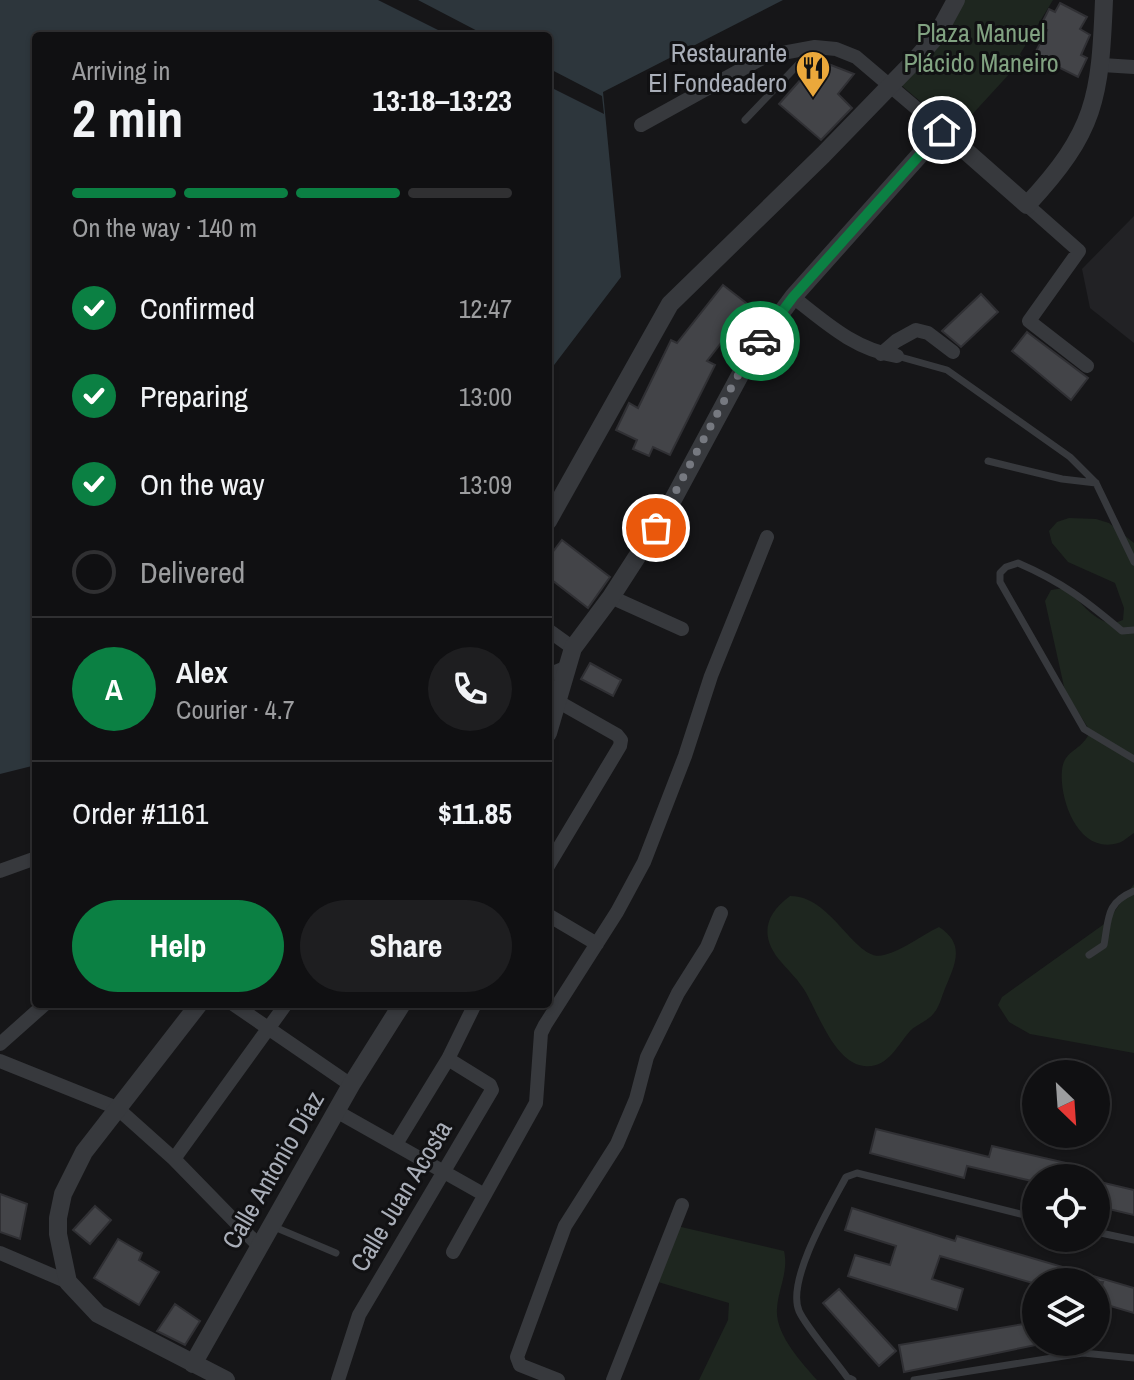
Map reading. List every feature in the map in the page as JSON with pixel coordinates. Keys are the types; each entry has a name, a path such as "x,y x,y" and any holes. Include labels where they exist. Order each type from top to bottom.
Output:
{"street":[{"path":"552,514 670,304 890,86 937,35 956,0"},
{"path":"1027,205 1056,174 1087,125 1102,65 1104,0"},
{"path":"641,125 766,56 815,47 836,49 856,57 1079,251 1029,321 1087,366"},
{"path":"1102,65 1134,67"},
{"path":"552,719 557,701 556,671 611,597 669,507 753,351 793,297 942,130"},
{"path":"793,297 848,339 881,354 897,356"},
{"path":"881,354 916,330 928,333 953,352"},
{"path":"453,1252 536,1103 541,1033 644,862 685,756 711,676 767,537"},
{"path":"611,597 682,629"},
{"path":"552,633 573,648"},
{"path":"552,859 620,746 617,735 557,701"},
{"path":"0,871 32,859"},
{"path":"558,1380 520,1365 517,1357 565,1226 617,1144 636,1099 647,1057 678,993 707,947 721,913"},
{"path":"552,917 597,944"},
{"path":"0,1044 40,1008"},
{"path":"68,1282 58,1234 63,1194 84,1152 196,1008"},
{"path":"239,1008 351,1085"},
{"path":"174,1159 283,1008"},
{"name":"Calle Antonio Díaz","path":"193,1364 396,1008"},
{"path":"396,1144 448,1059 473,1008"},
{"name":"Calle Juan Acosta","path":"338,1380 359,1315 492,1090 490,1085 448,1059"},
{"path":"0,1061 117,1108 174,1159 259,1246"},
{"path":"336,1111 483,1194"},
{"path":"613,1380 682,1205"},
{"path":"0,1253 68,1282 98,1314 216,1378"}],"lane":[{"path":"745,120 815,47"},
{"path":"897,356 947,370 1070,457 1096,483 1134,562"},
{"path":"988,461 1062,479 1096,483"},
{"path":"1134,630 1122,631 1055,579 1018,563 1000,573 1000,582 1082,725 1134,759"},
{"path":"1089,955 1104,945 1111,907 1121,897 1134,891"},
{"path":"853,1380 847,1377 799,1310 797,1295 810,1245 846,1177 857,1173 1022,1214"},
{"path":"271,1225 336,1253"},
{"path":"1110,1235 1134,1240"},
{"path":"914,1380 1083,1353 1134,1358"}],"shaded area":[{"path":"0,0 783,0 603,92 621,277 552,368 552,32 32,32 32,766 0,774"},
{"path":"1134,216 1134,343 1090,308 1082,269"}],"green space":[{"name":"Plaza Manuel Plácido Maneiro","path":"961,0 1053,0 1020,54 1023,59 956,132 901,85"},
{"path":"1069,518 1109,523 1134,543 1134,833 1118,843 1092,841 1082,833 1068,809 1062,782 1063,763 1090,731 1065,691 1045,601 1051,590 1064,588 1091,613 1112,624 1123,620 1124,608 1115,583 1068,562 1052,543 1049,531 1057,522"},
{"path":"1134,884 1134,1053 1030,1034 1009,1022 998,1005 1002,997 1107,922"},
{"path":"790,896 818,906 863,949 874,955 898,950 939,927 953,941 956,949 954,965 934,1013 910,1031 891,1055 879,1064 864,1066 844,1056 828,1036 803,987 770,945 770,919"},
{"path":"677,1226 784,1251 785,1266 777,1318 790,1347 817,1380 699,1380 728,1320 729,1303 658,1282"}],"pier":[{"path":"378,0 418,0 479,32 442,32"},
{"path":"552,70 602,96 604,114 552,88"}],"building":[{"path":"1060,3 1087,17 1080,29 1090,35 1081,55 1087,58 1078,77 1034,55 1047,30 1040,27 1049,9 1055,12"},
{"name":"Restaurante El Fondeadero","path":"818,60 854,74 838,94 852,108 821,140 779,104"},
{"path":"723,285 750,306 707,361 715,365 670,455 653,447 649,456 633,449 637,440 616,430 629,403 638,408 671,340 677,343"},
{"path":"981,294 998,312 961,347 942,331"},
{"path":"1027,332 1088,378 1071,400 1012,351"},
{"path":"562,540 610,577 588,608 552,580 552,553"},
{"path":"590,663 621,680 613,696 581,679"},
{"path":"876,1129 989,1157 992,1146 1066,1163 1022,1164 1022,1179 967,1166 964,1178 870,1153"},
{"path":"1110,1184 1134,1190 1134,1215 1110,1209"},
{"path":"0,1194 27,1204 20,1239 0,1232"},
{"path":"95,1206 111,1220 90,1244 73,1230"},
{"path":"852,1208 955,1241 957,1236 1066,1268 1022,1268 1022,1280 940,1256 932,1279 963,1289 957,1310 848,1276 855,1255 890,1265 896,1246 845,1230"},
{"path":"118,1239 142,1253 139,1260 159,1272 139,1305 94,1278"},
{"path":"1110,1281 1134,1288 1134,1313 1110,1306"},
{"path":"839,1289 896,1351 879,1366 823,1303"},
{"path":"175,1304 200,1321 185,1345 157,1331"},
{"path":"1022,1324 1022,1348 904,1372 899,1345"}],"way so far":[{"path":"656,528 737,377 760,341"}],"place":[{"name":"Restaurante El Fondeadero","path":"813,99"}],"route":[{"path":"760,341 793,297 942,130"}]}
